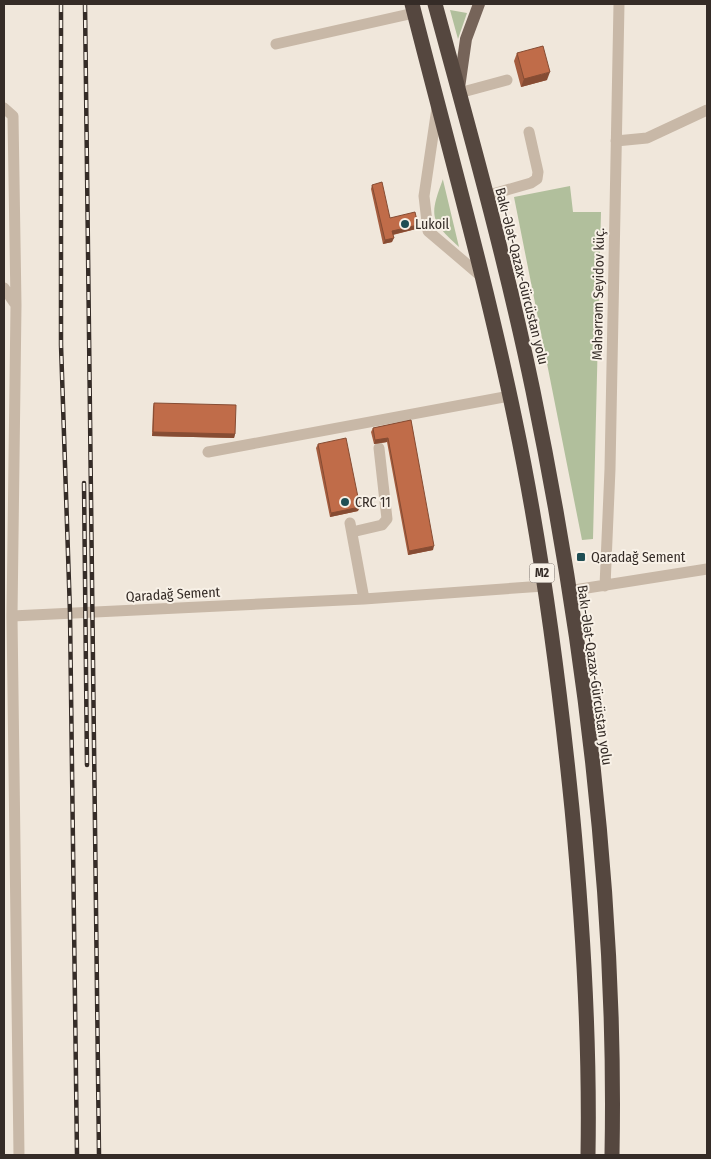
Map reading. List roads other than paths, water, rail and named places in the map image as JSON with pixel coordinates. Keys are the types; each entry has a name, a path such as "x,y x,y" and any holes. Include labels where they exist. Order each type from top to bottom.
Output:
{"highway":[{"name":"Bakı-Ələt-Qazax-Gürcüstan yolu","path":"435,4 486,196 533,390 568,591 587,723 602,871 610,1020 612,1155"},
{"name":"M2","path":"413,8 482,277 510,396 544,586 563,722 577,869 588,1019 588,1155"}],"main road":[{"path":"459,93 466,39 479,4"}],"street":[{"name":"Məhərrəm Seyidov küç.","path":"605,586 610,468 619,4"},
{"path":"276,44 413,8"},
{"path":"459,93 507,80"},
{"path":"438,106 424,196 428,231 482,277"},
{"path":"4,108 14,116 16,305 9,842 19,1155"},
{"path":"616,141 647,138 707,110"},
{"path":"486,196 531,183 537,178 538,172 529,132"},
{"path":"4,288 16,305"},
{"path":"208,452 510,396"},
{"path":"364,599 351,527 382,525 387,519 378,448"},
{"path":"568,591 707,569"},
{"name":"Qaradağ Sement","path":"12,616 364,599 544,586"}],"railway":[{"path":"61,4 61,345 70,613 77,1155"},
{"path":"85,4 99,1155"},
{"path":"84,483 87,765"}],"place":[{"name":"Lukoil","path":"405,224"},
{"name":"CRC 11","path":"345,502"},
{"name":"Qaradağ Sement","path":"581,557"}]}
